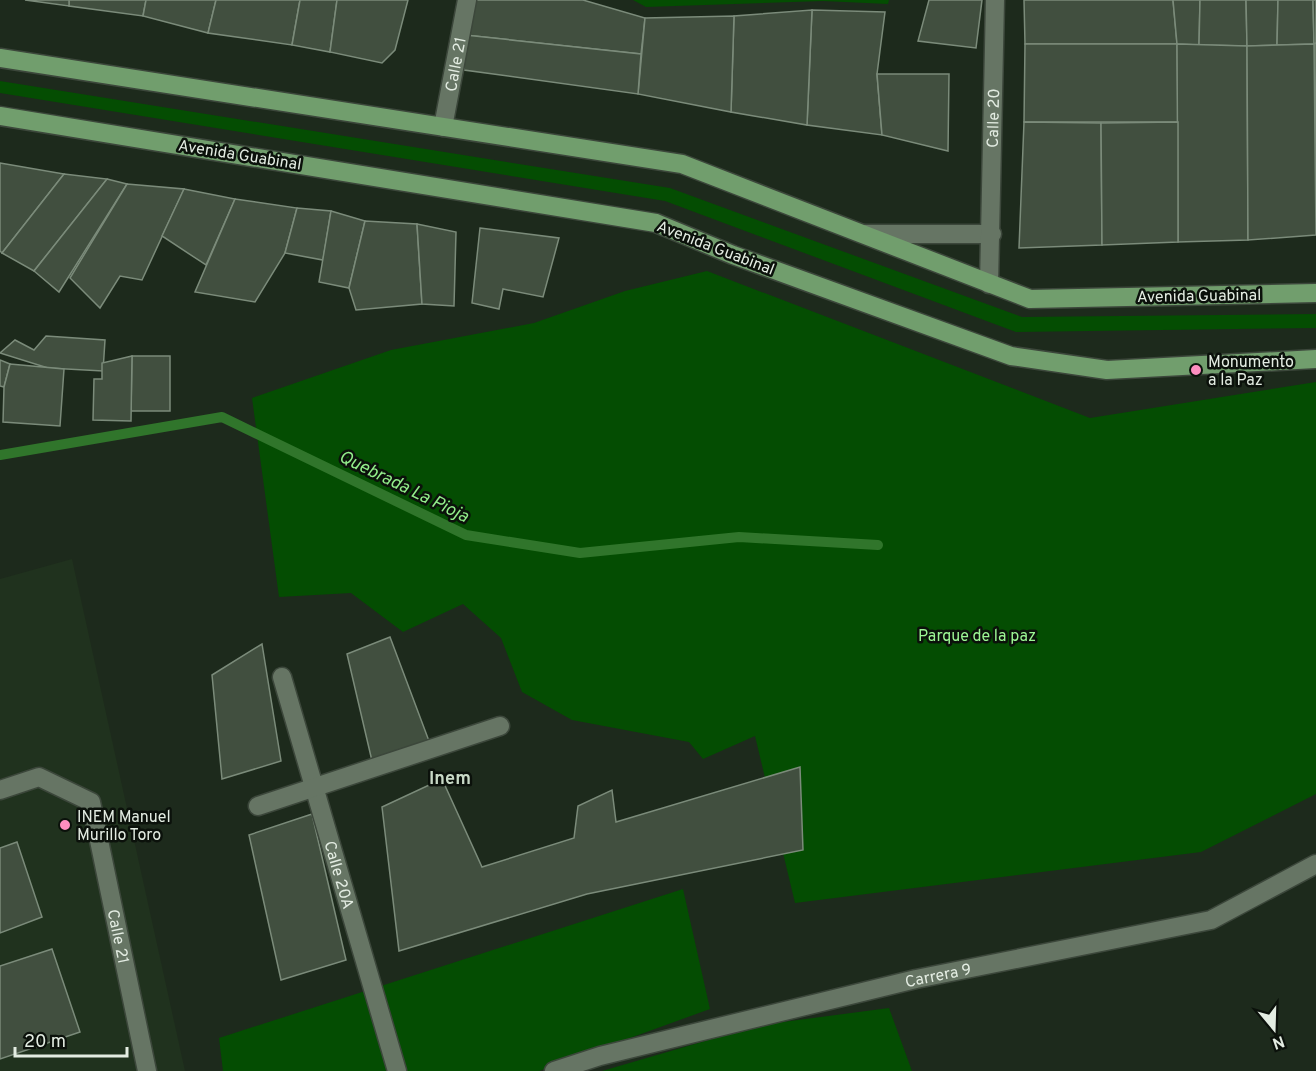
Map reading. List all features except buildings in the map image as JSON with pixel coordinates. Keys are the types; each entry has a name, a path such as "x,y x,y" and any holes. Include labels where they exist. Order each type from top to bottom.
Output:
{"main road":[{"name":"Avenida Guabinal","path":"0,58 682,164 1030,299 1316,293"},
{"name":"Avenida Guabinal","path":"0,116 656,223 733,255 1011,356 1107,370 1316,359"}],"street":[{"name":"Calle 21","path":"443,127 468,0"},
{"name":"Calle 20","path":"989,284 992,234 994,0"},
{"path":"865,234 992,234"},
{"name":"Calle 20A","path":"282,677 397,1071"},
{"path":"258,806 500,726"},
{"name":"Calle 21","path":"0,790 39,777 91,802 147,1071"},
{"name":"Carrera 9","path":"554,1071 600,1056 916,979 1211,920 1316,864"}],"shaded area":[{"name":"INEM Manuel Murillo Toro","path":"72,559 185,1071 0,1071 0,579"}],"green space":[{"path":"633,0 889,0 888,4 823,1 646,7"},
{"path":"0,81 670,188 1022,317 1316,314 1316,328 1016,332 665,201 0,93"},
{"name":"Parque de la paz","path":"707,271 1090,418 1316,382 1316,794 1201,852 795,903 755,736 703,759 689,742 572,720 522,692 501,638 463,604 403,632 351,593 279,597 252,398 391,350 534,323 625,291"},
{"path":"683,889 710,1009 539,1071 223,1071 219,1038"},
{"path":"889,1008 912,1071 602,1071 760,1025"}],"waterway":[{"name":"Quebrada La Pioja","path":"0,455 222,417 466,535 580,553 739,537 878,545"}],"place":[{"name":"Monumento a la Paz","path":"1196,370"},
{"name":"INEM Manuel Murillo Toro","path":"65,825"}],"district":[{"name":"Inem","path":"450,778"}]}
